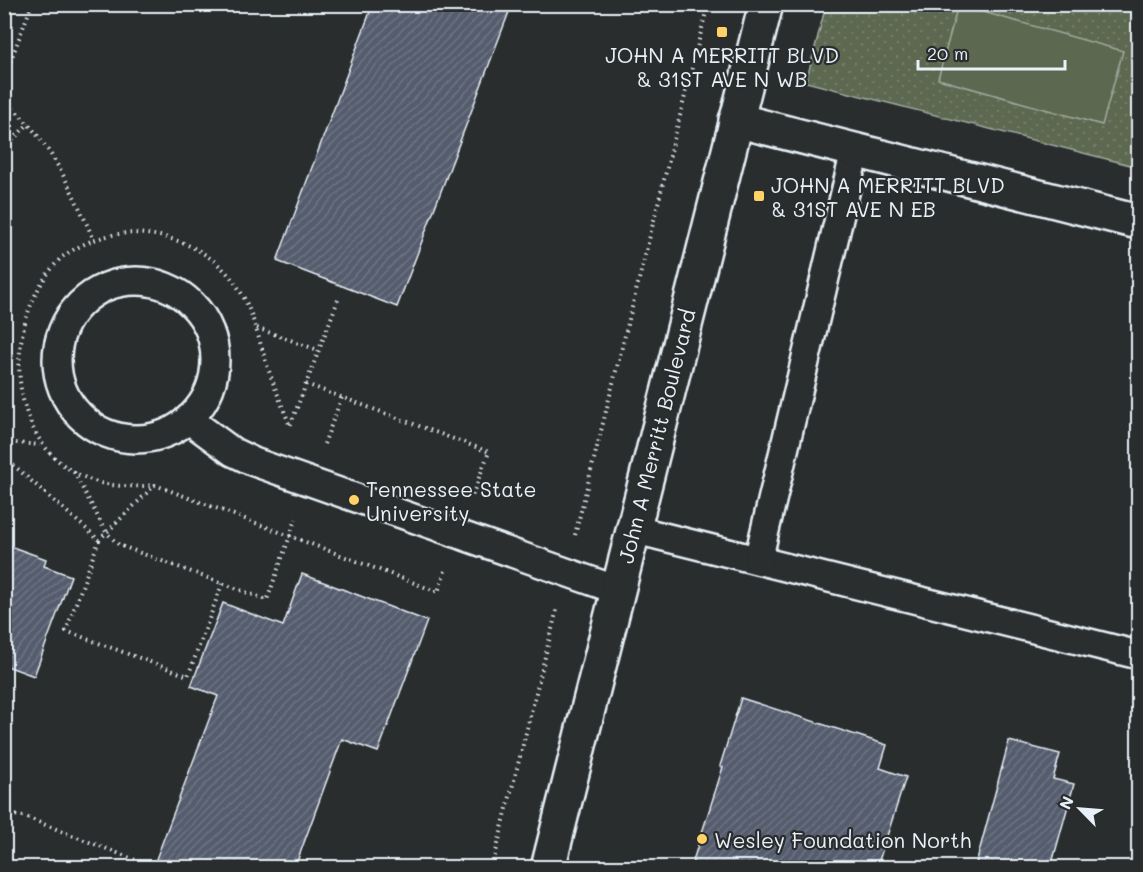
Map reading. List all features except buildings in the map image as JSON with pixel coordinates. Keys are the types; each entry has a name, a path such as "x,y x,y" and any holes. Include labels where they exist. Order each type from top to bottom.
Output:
{"street":[{"name":"John A Merritt Boulevard","path":"548,867 766,4"},
{"path":"736,120 1138,222"}],"lane":[{"path":"758,561 855,151"},
{"path":"129,281 146,281 173,289 195,307 206,322 211,337 215,365 204,400 188,418 159,435 138,439 126,438 108,434 86,422 72,406 59,377 58,348 69,318 88,297 109,285 129,281"},
{"path":"188,418 233,452 254,462 617,590"},
{"path":"632,529 1138,655"}],"path":[{"path":"4,78 32,4"},
{"path":"492,867 708,4"},
{"path":"4,100 29,123 44,142 67,181 94,240"},
{"path":"4,149 29,123"},
{"path":"256,328 318,350"},
{"path":"74,472 106,532 119,545 267,600 342,398"},
{"path":"4,442 40,445"},
{"path":"4,457 99,540"},
{"path":"155,485 99,540 66,631 188,676 222,584"},
{"path":"4,817 23,816 142,863"}],"green space":[{"path":"826,5 1138,5 1138,167 806,82"},
{"path":"958,5 1123,51 1102,125 938,79"}],"place":[{"name":"JOHN A MERRITT BLVD & 31ST AVE N WB","path":"722,32"},
{"name":"JOHN A MERRITT BLVD & 31ST AVE N EB","path":"759,196"},
{"name":"Tennessee State University","path":"354,500"},
{"name":"Wesley Foundation North","path":"702,839"}]}
